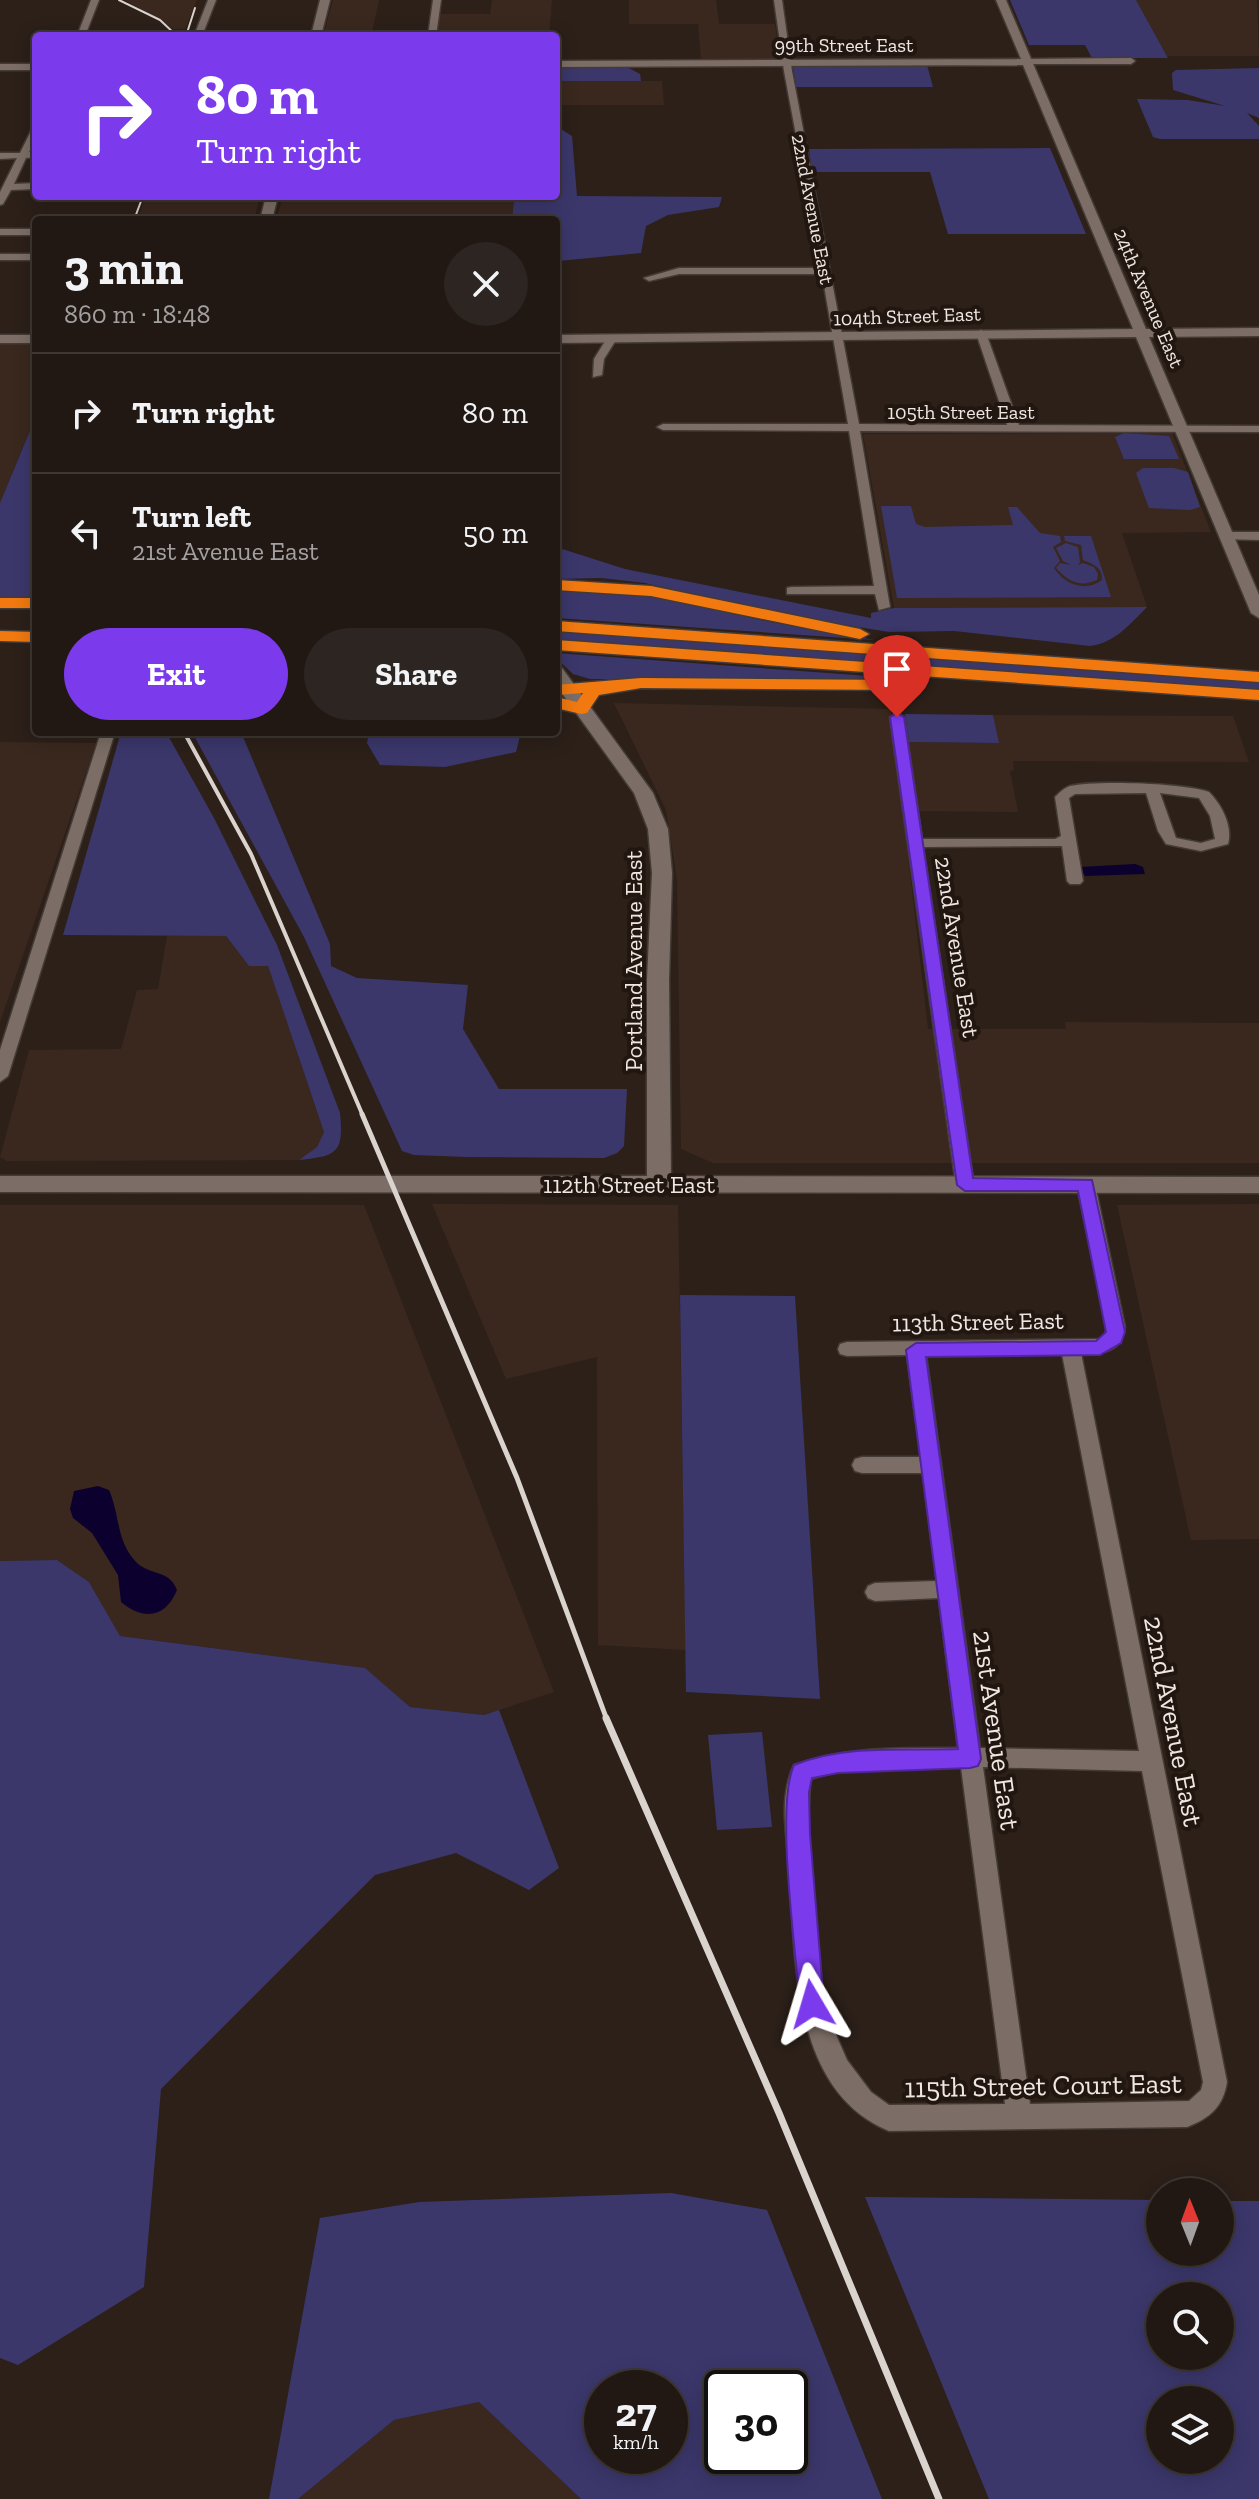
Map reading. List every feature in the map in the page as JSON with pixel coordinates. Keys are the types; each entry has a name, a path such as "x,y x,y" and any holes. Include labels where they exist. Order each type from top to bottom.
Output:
{"highway":[{"path":"560,585 651,591 846,632 1252,676"},
{"path":"0,606 32,606"},
{"path":"560,626 1252,676"},
{"path":"0,627 32,627"},
{"path":"0,636 32,637"},
{"path":"560,645 1259,695"},
{"path":"560,688 641,683 952,686 1259,704"},
{"path":"581,709 588,695 599,688 641,683"}],"main road":[{"path":"317,32 325,0"},
{"name":"Portland Avenue East","path":"560,689 581,709 643,793 654,816 660,841 659,1185"},
{"name":"112th Street East","path":"0,1184 1259,1185"}],"street":[{"path":"83,32 95,0"},
{"path":"200,32 212,0"},
{"path":"433,32 437,0"},
{"name":"22nd Avenue East","path":"778,0 884,607"},
{"name":"24th Avenue East","path":"1001,0 1259,613"},
{"name":"99th Street East","path":"560,64 1131,61"},
{"path":"0,68 32,67"},
{"path":"1,199 32,137"},
{"path":"0,156 32,155"},
{"path":"7,187 32,186"},
{"path":"0,232 32,232"},
{"path":"0,257 32,257"},
{"path":"649,278 679,271 824,271"},
{"name":"104th Street East","path":"560,339 1259,332"},
{"path":"981,333 1015,430"},
{"path":"0,339 32,339"},
{"path":"597,375 599,359 611,340"},
{"name":"105th Street East","path":"663,427 1259,429"},
{"path":"1227,536 1259,536"},
{"path":"791,591 881,590"},
{"name":"22nd Avenue East","path":"897,717 965,1185"},
{"path":"0,1076 107,736"},
{"path":"915,843 1058,843 1070,832 1062,797 1072,790 1152,790 1190,790 1206,796 1224,838 1217,845 1201,847 1171,841 1152,790"},
{"path":"1067,838 1075,881"},
{"name":"113th Street East","path":"847,1349 1100,1348 1109,1343 1114,1338 1116,1327 1086,1185"},
{"name":"22nd Avenue East","path":"1070,1347 1215,2082 1213,2095 1206,2104"},
{"name":"21st Avenue East","path":"916,1350 1019,2117"},
{"path":"862,1465 930,1465"},
{"path":"875,1592 947,1589"},
{"path":"970,1759 1151,1761"},
{"name":"115th Street Court East","path":"970,1759 838,1763 818,1765 802,1772 797,1792 798,1820 812,2004 840,2072 856,2097 878,2116 1187,2115 1206,2104"}],"shaded area":[{"path":"125,0 197,0 185,29 173,29"},
{"path":"333,0 379,0 372,32 324,32"},
{"path":"492,0 552,0 549,32 434,32 439,14 490,14"},
{"path":"629,0 716,0 719,24 775,24 780,60 701,60 698,24 629,24"},
{"path":"1010,0 1136,0 1168,58 1092,58 1085,45 1029,45"},
{"path":"1136,0 1257,0 1259,56 1167,56"},
{"path":"927,65 933,87 796,87 793,67"},
{"path":"625,66 640,74 641,81 560,81 560,67"},
{"path":"1259,68 1259,118 1247,113 1259,126 1259,139 1153,137 1137,99 1188,100 1225,106 1173,90 1172,73 1176,70"},
{"path":"560,81 662,81 664,105 560,105"},
{"path":"560,128 572,136 577,196 722,197 719,207 668,215 646,226 641,253 560,261 560,216 512,216 514,200 560,200"},
{"path":"1050,148 1086,234 948,234 930,172 812,172 809,149"},
{"path":"144,200 259,200 255,216 138,216"},
{"path":"282,200 514,200 512,216 277,216"},
{"path":"32,341 32,425 0,503 0,342"},
{"path":"32,426 32,598 0,599 0,503"},
{"path":"1124,433 1169,436 1179,459 1124,459 1115,437"},
{"path":"1172,433 1211,532 1122,533 1147,607 894,608 863,434"},
{"path":"1143,468 1174,468 1188,472 1200,507 1190,510 1149,508 1136,473"},
{"path":"881,506 911,506 916,524 925,527 1013,525 1008,507 1017,507 1040,533 1060,536 1061,542 1053,547 1060,561 1054,568 1075,585 1095,584 1102,580 1101,572 1083,560 1081,545 1065,541 1064,536 1091,536 1111,597 897,598"},
{"path":"1066,543 1078,547 1078,565 1083,563 1094,567 1097,580 1074,582 1056,568 1060,563 1071,565 1063,561 1056,548"},
{"path":"560,548 625,569 871,618 871,613 894,608 1147,607 1115,637 1090,646 954,631 889,632 791,616 645,583 601,578 560,579"},
{"path":"560,589 650,595 770,622 875,640 560,618"},
{"path":"560,631 1259,682 1259,690 560,639"},
{"path":"560,653 910,679 590,679 573,674 560,662"},
{"path":"614,703 891,709 928,1029 1066,1029 1065,1022 1259,1023 1259,1163 713,1163 681,1149 677,879 666,810"},
{"path":"905,714 993,715 999,743 909,742"},
{"path":"993,715 1233,716 1249,762 1013,761 1014,770 1010,771 1018,812 919,811 909,742 998,743"},
{"path":"120,736 168,736 214,818 277,945 340,1113 341,1137 335,1150 322,1157 299,1160 317,1147 324,1132 268,966 249,966 226,936 63,935"},
{"path":"194,736 243,736 330,944 331,966 357,978 468,985 463,1029 499,1089 627,1089 624,1146 617,1153 604,1158 467,1157 414,1155 402,1151 304,937"},
{"path":"368,736 520,736 516,752 445,767 380,765 367,743"},
{"path":"0,742 96,743 0,1022"},
{"path":"1135,864 1143,867 1145,874 1085,876 1080,867"},
{"path":"167,936 226,936 249,966 268,966 324,1132 317,1147 299,1160 7,1161 0,1157 29,1050 121,1049 137,990 158,989"},
{"path":"432,1204 678,1205 686,1650 598,1645 597,1357 506,1379"},
{"path":"1259,1204 1259,1539 1191,1540 1117,1205"},
{"path":"0,1205 364,1205 554,1692 484,1715 410,1707 364,1668 120,1636 89,1582 57,1560 0,1561"},
{"path":"680,1295 795,1296 820,1699 686,1692"},
{"path":"98,1486 109,1490 125,1545 136,1562 174,1583 177,1590 172,1600 160,1611 145,1614 121,1602 118,1575 92,1533 73,1518 70,1509 74,1491"},
{"path":"57,1560 89,1582 120,1636 365,1668 410,1707 484,1715 499,1710 559,1868 529,1890 456,1853 375,1875 161,2089 144,2287 18,2365 0,2358 0,1561"},
{"path":"762,1732 772,1827 717,1830 708,1735"},
{"path":"671,2193 767,2210 882,2499 581,2499 479,2402 394,2420 298,2499 269,2499 320,2218 419,2202"},
{"path":"865,2197 1146,2200 1146,2266 1234,2266 1234,2201 1259,2201 1259,2499 989,2499"},
{"path":"479,2402 581,2499 298,2499 394,2420"}],"railway":[{"path":"119,0 160,20 173,32"},
{"path":"187,32 195,8"},
{"path":"136,216 142,200"},
{"path":"186,736 251,854 363,1116"},
{"path":"362,1114 517,1478 607,1720"},
{"path":"606,1718 779,2113 939,2499"}],"route":[{"path":"812,2004 797,1792 802,1772 818,1765 874,1760 970,1759 916,1350 1100,1348 1114,1338 1116,1332 1086,1185 965,1185 897,717"}]}
